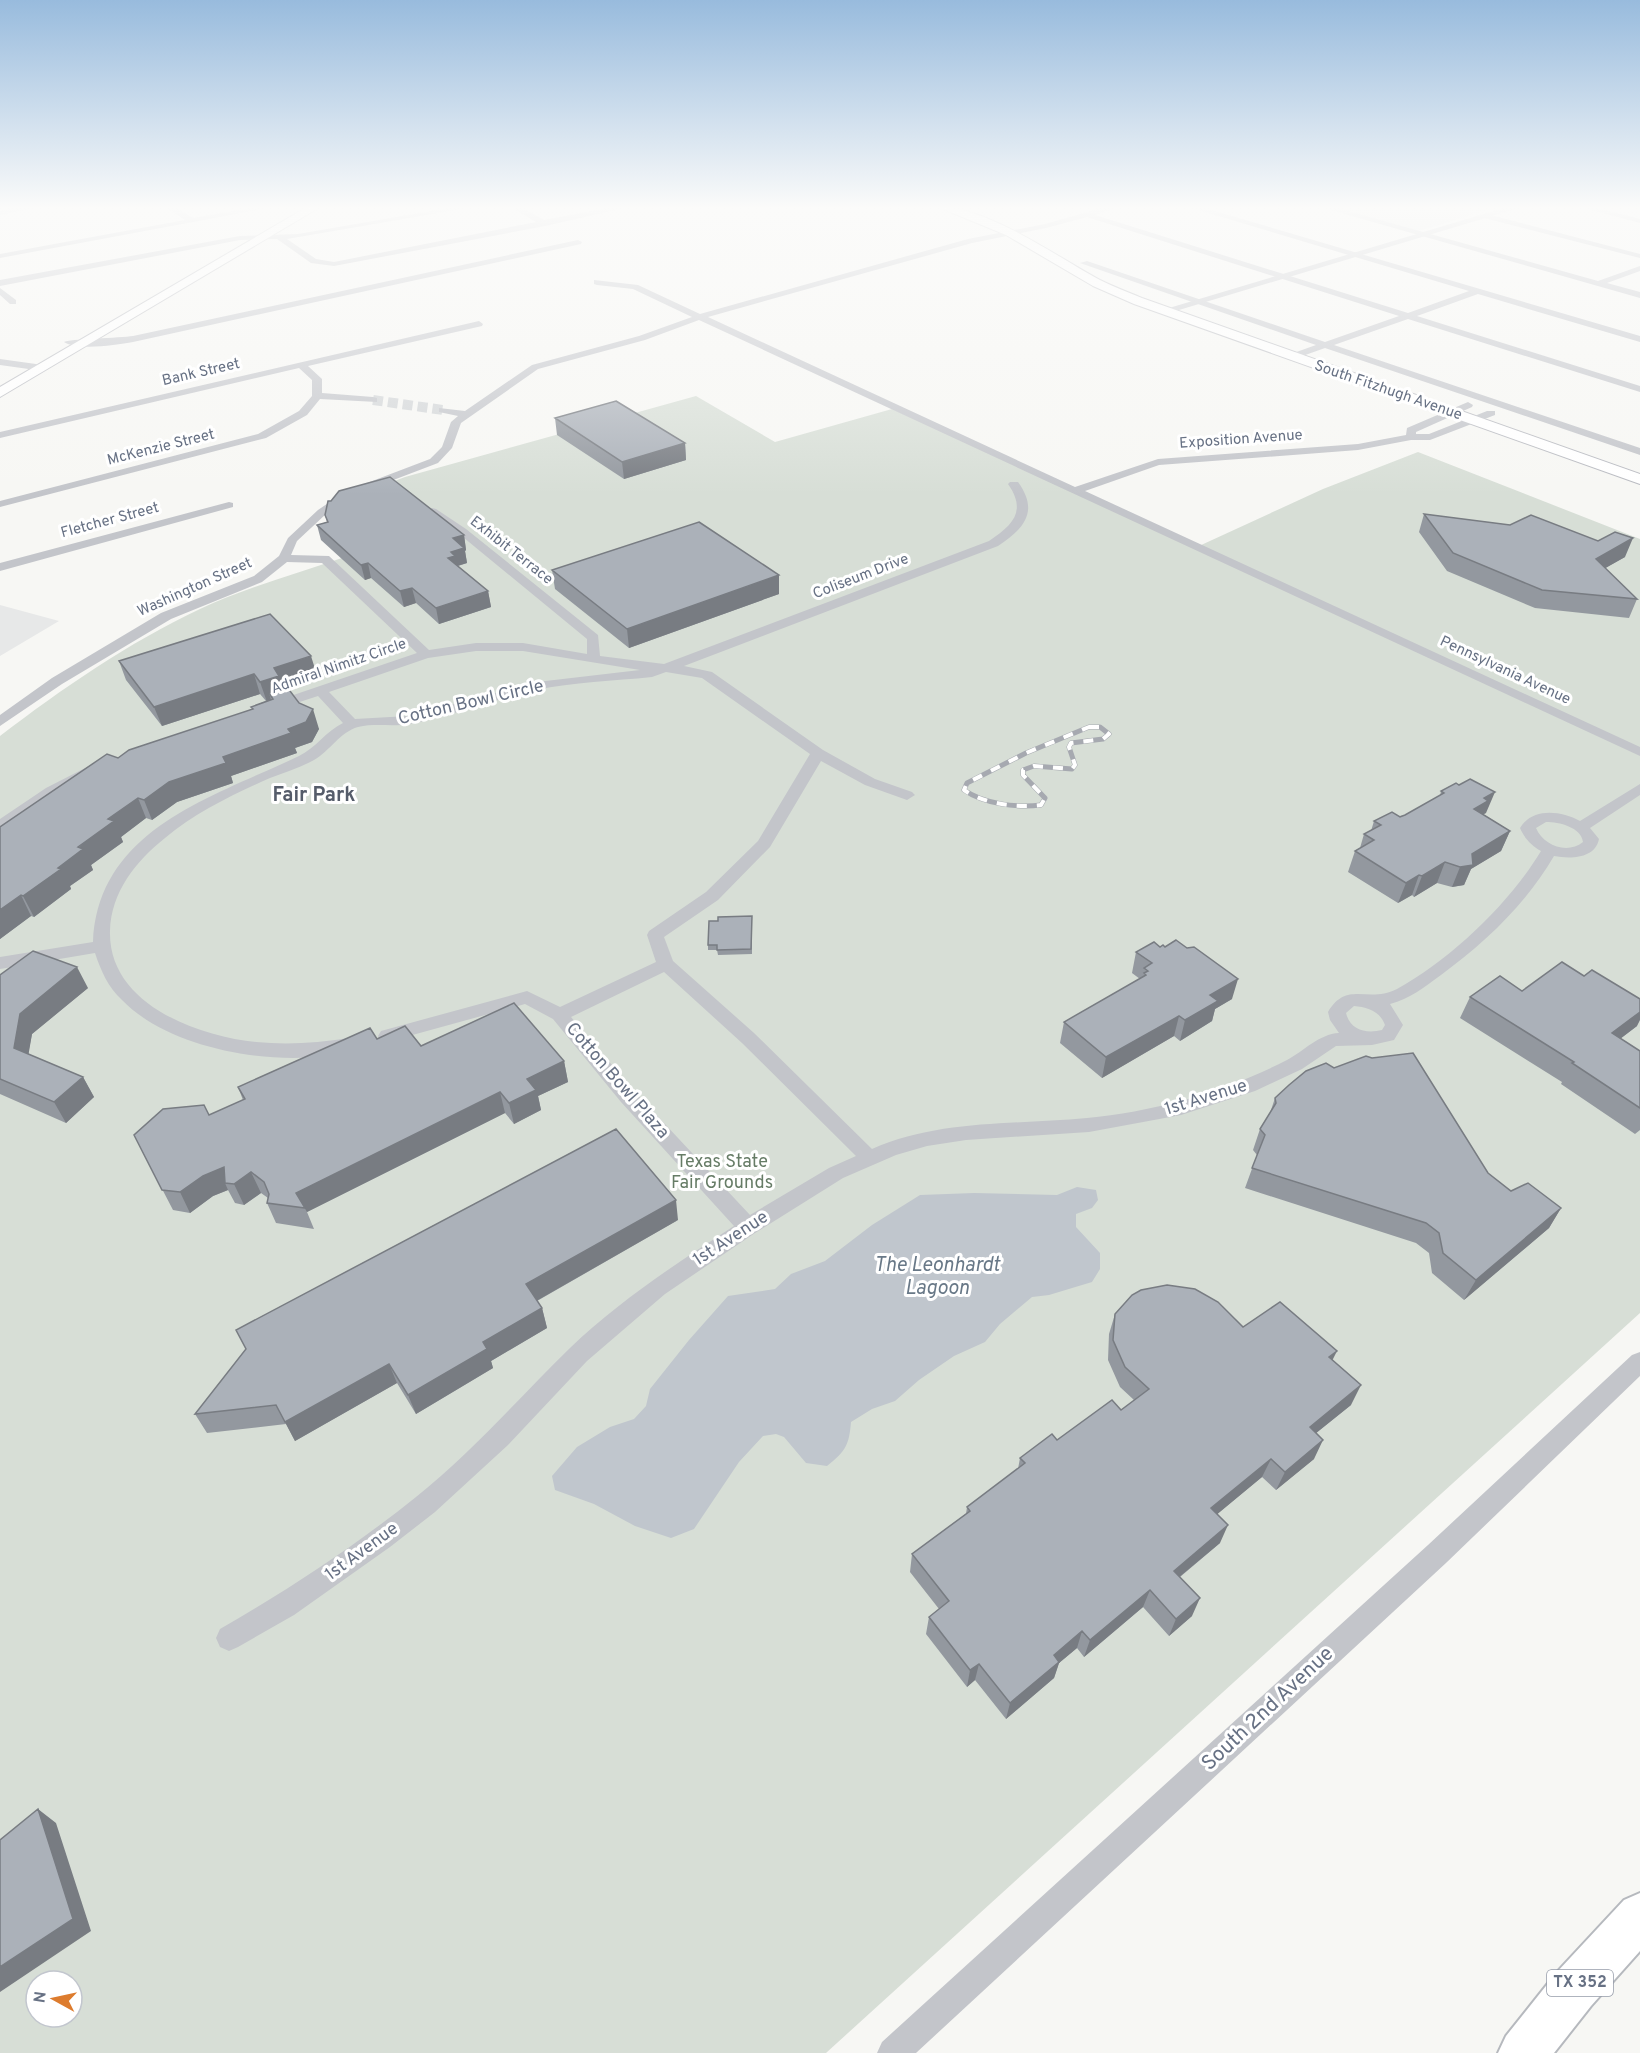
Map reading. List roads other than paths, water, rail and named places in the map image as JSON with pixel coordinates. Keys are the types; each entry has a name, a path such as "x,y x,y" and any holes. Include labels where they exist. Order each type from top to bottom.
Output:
{"main road":[{"path":"0,382 137,303"},
{"path":"0,393 156,303"},
{"name":"South Fitzhugh Avenue","path":"1145,303 1291,357 1640,479"},
{"name":"South Fitzhugh Avenue","path":"1170,303 1640,465"},
{"name":"TX 352","path":"1522,2053 1574,1989 1640,1916"}],"street":[{"path":"69,342 133,340 183,326 292,303"},
{"name":"Pennsylvania Avenue","path":"669,303 1640,752"},
{"name":"Washington Street","path":"0,722 57,681 134,634 191,605 258,579 284,558 292,540 322,512 350,493 394,481 434,461 447,448 456,422 535,367 642,338 747,303"},
{"path":"1165,311 1193,303"},
{"name":"South Fitzhugh Avenue","path":"1203,303 1640,452"},
{"path":"1367,303 1640,389"},
{"path":"1291,357 1446,303"},
{"path":"1519,303 1640,339"},
{"name":"Bank Street","path":"0,435 479,324"},
{"path":"0,362 43,368"},
{"path":"301,365 317,379 317,396 373,400"},
{"path":"849,396 863,393"},
{"name":"McKenzie Street","path":"0,504 262,436 303,413 317,396"},
{"name":"Exposition Avenue","path":"1411,437 1411,430 1468,405"},
{"path":"443,410 466,414"},
{"name":"Exposition Avenue","path":"1076,490 1158,462 1358,447 1411,437 1430,437 1491,413"},
{"name":"Coliseum Drive","path":"669,668 997,543 1013,529 1024,510 1023,493 1014,484"},
{"name":"Exhibit Terrace","path":"422,503 462,531 593,638 594,659"},
{"name":"Fletcher Street","path":"0,567 229,505"},
{"path":"284,558 325,559 426,654"},
{"name":"Admiral Nimitz Circle","path":"254,712 426,654 476,647 523,648 707,675 818,753 870,782 907,795"},
{"name":"Cotton Bowl Circle","path":"99,947 106,905 116,882 130,862 148,844 220,797 315,753 337,731 368,720 398,722 525,689 634,677 669,668"},
{"path":"320,690 352,725"},
{"path":"818,753 764,844 712,896 655,934 658,948 666,964 748,1038 864,1152"},
{"path":"0,826 70,779 102,765"},
{"path":"1581,827 1640,788"},
{"path":"1544,817 1553,817 1581,827 1591,839 1586,849 1571,853 1550,849 1529,833 1531,823 1544,817"},
{"path":"1372,1003 1401,995 1448,962 1477,938 1518,896 1542,864 1550,849"},
{"path":"0,963 99,947 116,985 150,1013 190,1033 235,1045 268,1050 330,1048 370,1040 527,998 560,1015 666,964"},
{"path":"1392,1019 1381,1007 1372,1003 1363,1000 1345,1002 1337,1012 1332,1040 1374,1039 1388,1035 1392,1030 1392,1019 1401,995"},
{"name":"Cotton Bowl Plaza","path":"560,1015 628,1097 748,1227"},
{"path":"1337,1018 1347,1031 1365,1039"},
{"name":"1st Avenue","path":"230,1638 285,1606 373,1545 417,1511 460,1475 579,1354 617,1319 657,1288 748,1227 836,1173 891,1149 957,1134 1089,1125 1181,1108 1227,1095 1257,1083 1295,1064 1332,1040"},
{"name":"South 2nd Avenue","path":"893,2053 1428,1562 1640,1362"}],"water":[{"name":"The Leonhardt Lagoon","path":"1077,1187 1096,1190 1098,1200 1092,1208 1076,1214 1076,1227 1100,1253 1100,1269 1092,1282 1049,1295 1032,1297 1000,1324 985,1342 954,1356 919,1380 895,1401 872,1409 851,1422 845,1447 827,1466 806,1463 784,1437 776,1434 763,1436 739,1462 694,1529 671,1538 635,1526 594,1504 555,1490 552,1476 577,1447 610,1427 634,1419 646,1406 650,1389 728,1296 775,1289 791,1274 825,1261 872,1225 920,1195 974,1193 1057,1195"}],"tunnel":[{"path":"373,400 443,410"}],"railway":[{"path":"1089,727 1100,727 1109,734 1103,739 1071,743 1069,747 1075,765 1072,769 1034,766 1023,770 1023,775 1045,798 1041,805 1001,804 981,799 964,790 967,783 1026,753 1089,727"}],"district":[{"name":"Fair Park","path":"314,796"}],"park label":[{"name":"Texas State Fair Grounds","path":"722,1172"}]}
